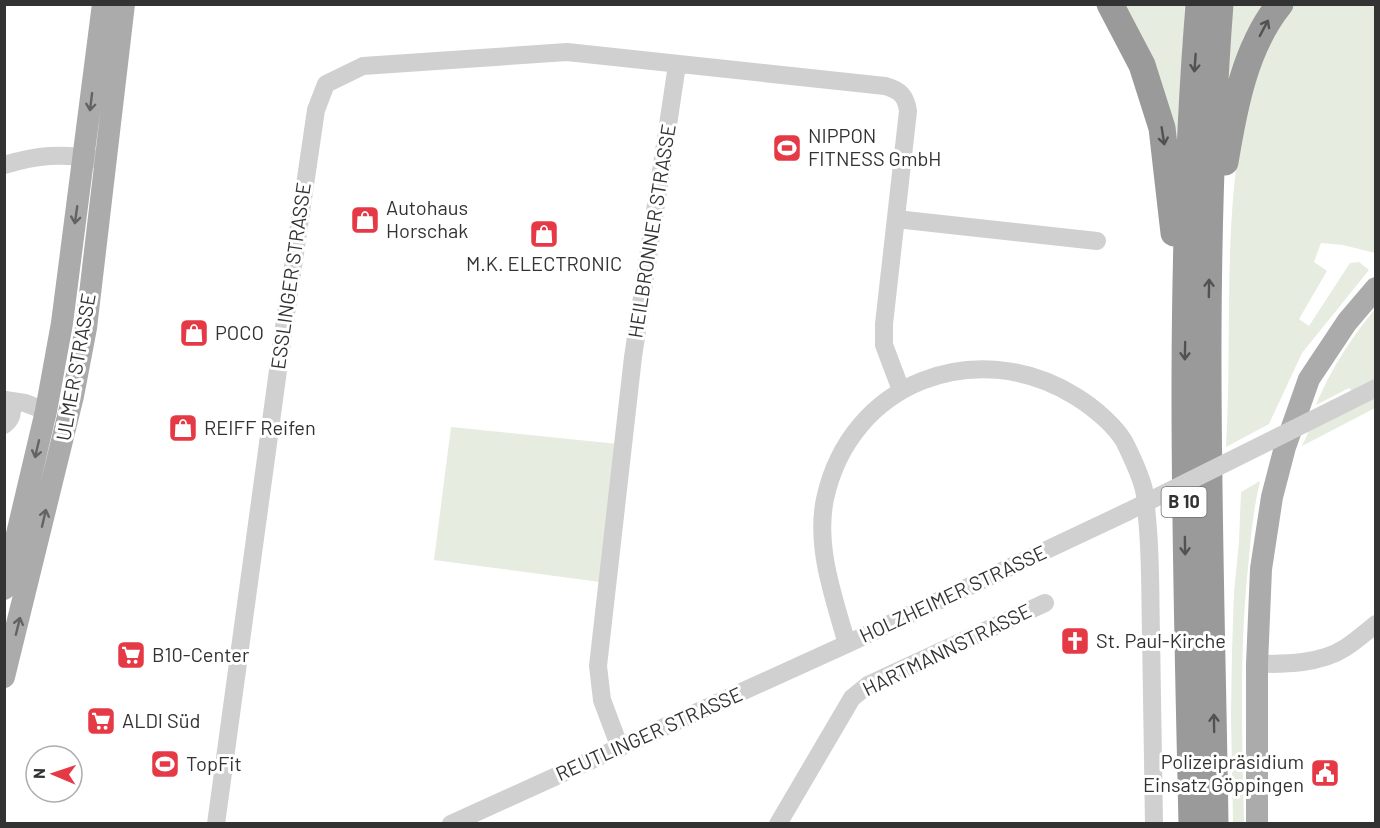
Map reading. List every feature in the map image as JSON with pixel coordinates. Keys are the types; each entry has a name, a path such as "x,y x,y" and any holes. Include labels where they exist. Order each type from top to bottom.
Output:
{"highway":[{"name":"B 10","path":"1110,4 1142,65 1162,128 1174,222 1176,259 1186,293"},
{"name":"B 10","path":"1192,824 1184,476 1186,293 1199,4"},
{"name":"B 10","path":"1215,824 1209,451 1210,221 1220,4"},
{"path":"1210,221 1223,180 1232,123 1245,75 1264,26 1280,4"}],"main road":[{"path":"103,4 109,49"},
{"path":"109,49 124,4"},
{"name":"ULMER STRASSE","path":"4,589 46,411 95,159 109,49"},
{"name":"ULMER STRASSE","path":"4,677 73,396 86,328 95,159"},
{"path":"1257,824 1257,664 1261,569 1272,497 1285,447 1310,379 1347,322 1376,288"}],"street":[{"name":"ESSLINGER STRASSE","path":"216,824 282,337 316,110 326,84 363,66 567,52 677,65"},
{"path":"677,65 885,86 901,92 907,101 908,111 884,318 884,345 901,390"},
{"name":"HEILBRONNER STRASSE","path":"621,748 602,700 598,666 633,357 677,65"},
{"path":"4,165 71,154 95,159"},
{"path":"896,219 1097,241"},
{"name":"HOLZHEIMER STRASSE","path":"1154,824 1149,539 1144,490 1126,444 1109,423 1085,402 1058,385 1027,375 987,369 963,370 940,374 901,390 876,409 857,429 844,448 825,501 823,529 829,581 847,644 1127,512 1334,409 1376,388"},
{"path":"5,400 25,403 46,411"},
{"path":"4,425 12,416 12,409 5,400"},
{"name":"HARTMANNSTRASSE","path":"778,824 852,698 868,685 1045,603"},
{"path":"1257,664 1288,664 1319,659 1344,648 1376,624"},
{"name":"REUTLINGER STRASSE","path":"451,824 847,644"}],"shaded area":[{"path":"1117,5 1185,5 1176,159"},
{"path":"1231,5 1262,5 1243,38 1233,79 1224,90"},
{"path":"1294,5 1375,5 1375,253 1343,245 1321,243 1314,262 1327,271 1299,319 1309,326 1350,263 1359,262 1369,270 1302,353 1269,424 1226,447 1231,221 1242,125 1248,92 1259,61 1288,9"},
{"path":"1375,309 1375,380 1353,392 1349,388 1316,405 1342,354"},
{"path":"1375,392 1375,408 1302,446 1313,422"},
{"path":"451,427 618,444 600,582 434,560"},
{"path":"1260,481 1252,529 1244,624 1242,690 1244,823 1233,823 1232,651 1241,492"}],"place":[{"name":"NIPPON FITNESS GmbH","path":"787,148"},
{"name":"Autohaus Horschak","path":"365,220"},
{"name":"M.K. ELECTRONIC","path":"544,234"},
{"name":"POCO","path":"194,333"},
{"name":"REIFF Reifen","path":"183,428"},
{"name":"St. Paul-Kirche","path":"1075,641"},
{"name":"B10-Center","path":"131,655"},
{"name":"ALDI Süd","path":"101,721"},
{"name":"TopFit","path":"165,764"},
{"name":"Polizeipräsidium Einsatz Göppingen","path":"1325,773"}]}
